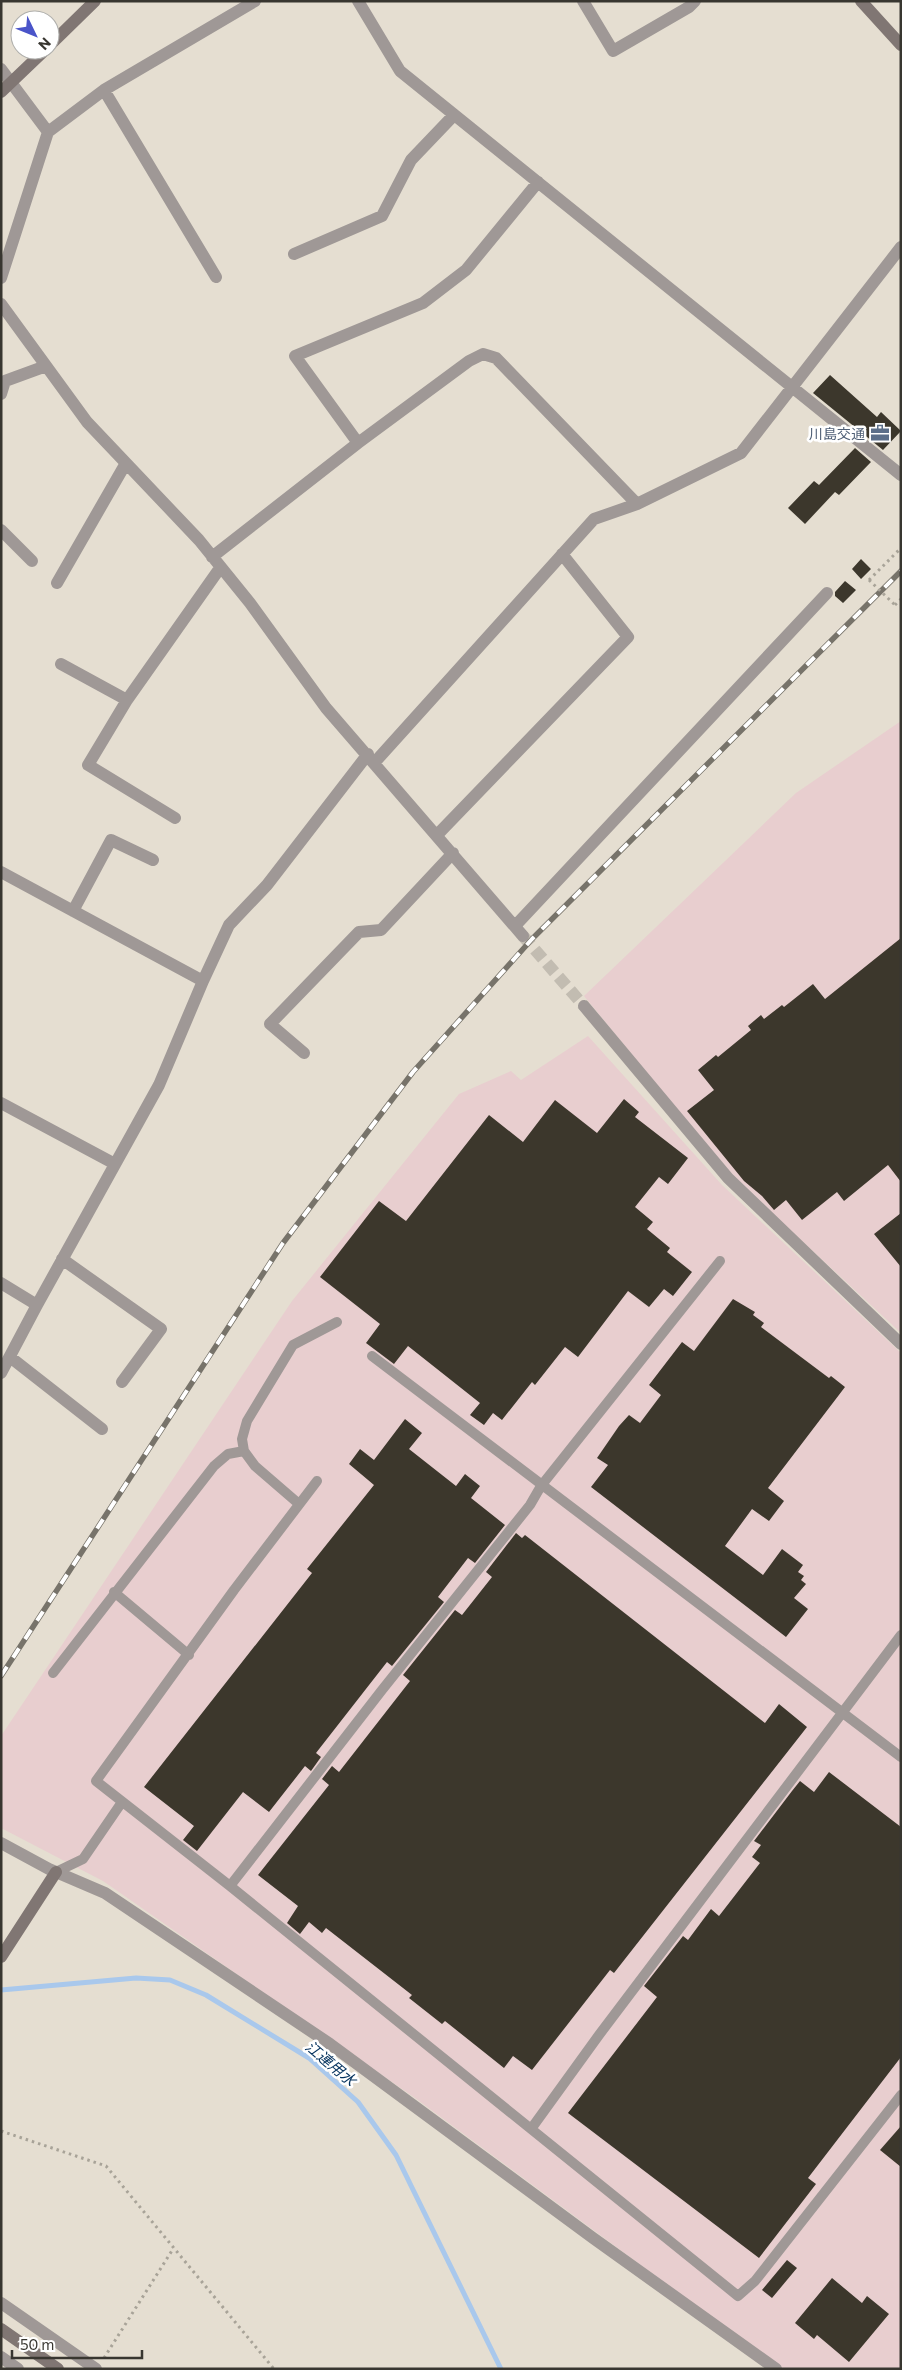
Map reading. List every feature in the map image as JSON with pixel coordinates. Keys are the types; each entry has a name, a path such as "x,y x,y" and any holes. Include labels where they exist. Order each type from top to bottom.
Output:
{"street":[{"path":"60,35 95,1"},
{"path":"1,278 48,132 104,90 254,1"},
{"path":"358,1 400,71 901,475"},
{"path":"583,1 613,51 689,7 695,1"},
{"path":"861,1 901,45"},
{"path":"6,87 34,60"},
{"path":"1,69 6,87 48,132"},
{"path":"104,90 216,277"},
{"path":"294,254 382,216 411,160 454,115"},
{"path":"358,443 295,356 423,303 466,270 538,182"},
{"path":"1,1373 5,1354 62,1259 159,1085 229,925 267,885 372,758 594,519 637,504 741,454 901,247"},
{"path":"1,304 87,422 212,557 250,603 326,708 372,758 519,931 827,593"},
{"path":"212,557 358,443 469,361 482,354 496,358 637,504"},
{"path":"1,394 5,381 46,366"},
{"path":"57,582 126,463"},
{"path":"1,530 32,560"},
{"path":"437,835 628,637 562,554"},
{"path":"175,818 88,765 127,700 220,568"},
{"path":"61,664 127,700"},
{"path":"73,911 111,840 153,860"},
{"path":"304,1054 270,1024 359,932 381,930 453,853"},
{"path":"1,872 203,981"},
{"path":"584,1006 728,1178 901,1344"},
{"path":"1,1103 115,1164"},
{"path":"62,1259 161,1329 122,1382"},
{"path":"1,1283 36,1304"},
{"path":"5,1354 102,1429"},
{"path":"1,1843 56,1872 105,1893 330,2044 593,2238 776,2369"},
{"path":"1,1957 56,1872"},
{"path":"1,2303 99,2365"},
{"path":"1,2330 58,2369"},
{"path":"1,2357 18,2369"}],"lane":[{"path":"230,1886 382,1690 530,1505 541,1486 720,1261"},
{"path":"299,1504 255,1466 244,1451 242,1439 248,1421 293,1345 337,1322"},
{"path":"372,1356 541,1486 901,1757"},
{"path":"53,1673 114,1592 132,1572 214,1466 228,1454 244,1451"},
{"path":"317,1481 234,1590 96,1781 230,1886 738,2296 755,2281 901,2094"},
{"path":"114,1592 188,1655"},
{"path":"531,2129 901,1635"},
{"path":"56,1872 83,1859 122,1802"}],"path":[{"path":"899,550 869,580 895,606 901,599"},
{"path":"1,2131 106,2166 274,2369"},
{"path":"99,2365 174,2249"}],"shaded area":[{"path":"901,721 901,1333 728,1172 584,996 796,793"},
{"path":"588,1036 722,1185 901,1353 901,2369 781,2369 415,2098 103,1881 1,1828 1,1736 292,1301 459,1094 511,1071 521,1080"}],"building":[{"path":"830,375 877,417 881,412 901,431 883,450 813,393"},
{"path":"855,448 871,462 839,495 835,492 805,524 788,508 814,481 819,485"},
{"path":"861,559 871,569 861,579 852,569"},
{"path":"845,581 856,590 843,603 835,596 835,592"},
{"path":"901,938 901,1182 888,1165 844,1201 837,1192 802,1220 786,1200 774,1210 762,1196 744,1181 687,1111 714,1090 698,1070 716,1055 718,1057 751,1030 748,1026 761,1015 764,1019 782,1005 784,1007 813,984 825,999"},
{"path":"624,1099 639,1112 635,1117 688,1158 668,1184 659,1177 635,1207 653,1222 647,1229 670,1248 667,1252 692,1272 673,1296 664,1289 649,1307 628,1291 578,1357 565,1347 535,1385 532,1382 502,1420 493,1413 484,1425 470,1415 480,1403 408,1346 394,1364 366,1343 380,1324 320,1277 379,1201 406,1221 489,1115 523,1142 555,1100 597,1133"},
{"path":"901,1213 901,1267 874,1234"},
{"path":"733,1299 755,1312 753,1315 764,1323 761,1327 829,1378 831,1376 845,1387 768,1488 784,1501 769,1521 752,1509 725,1546 763,1575 782,1549 803,1565 798,1572 804,1576 801,1580 806,1584 794,1598 808,1609 786,1637 591,1487 608,1465 597,1458 619,1426 629,1415 640,1423 661,1395 649,1385 682,1342 694,1351"},
{"path":"405,1419 422,1433 409,1449 456,1486 465,1474 480,1486 471,1498 505,1525 475,1563 468,1558 438,1597 444,1602 392,1666 387,1662 316,1753 321,1757 311,1771 305,1766 269,1812 243,1792 197,1851 183,1840 194,1826 144,1787 312,1573 307,1569 374,1485 349,1464 360,1449 374,1460"},
{"path":"516,1533 522,1538 525,1535 765,1723 779,1704 807,1727 614,1973 610,1970 532,2070 513,2056 504,2068 445,2021 442,2024 409,1998 412,1995 326,1928 322,1933 309,1922 300,1934 287,1923 298,1906 258,1875 329,1785 322,1779 332,1766 339,1772 410,1681 403,1675 455,1610 462,1615 492,1577 486,1572"},
{"path":"829,1772 901,1827 901,2057 808,2178 816,2184 759,2258 568,2113 657,1997 644,1986 683,1936 688,1940 711,1909 719,1916 760,1863 752,1857 761,1845 754,1841 792,1791 800,1781 814,1792"},
{"path":"901,2126 901,2167 880,2150"},
{"path":"787,2260 797,2268 772,2298 762,2290"},
{"path":"832,2278 862,2303 867,2296 889,2314 849,2362 817,2335 814,2339 795,2323"}],"waterway":[{"name":"江連用水","path":"1,1990 136,1978 170,1980 206,1995 309,2058 358,2102 396,2155 501,2369"}],"tunnel":[{"path":"523,936 584,1006"}],"railway":[{"path":"1,1676 283,1243 413,1072 532,939 901,571"}],"place":[{"name":"川島交通","path":"880,433"}]}
